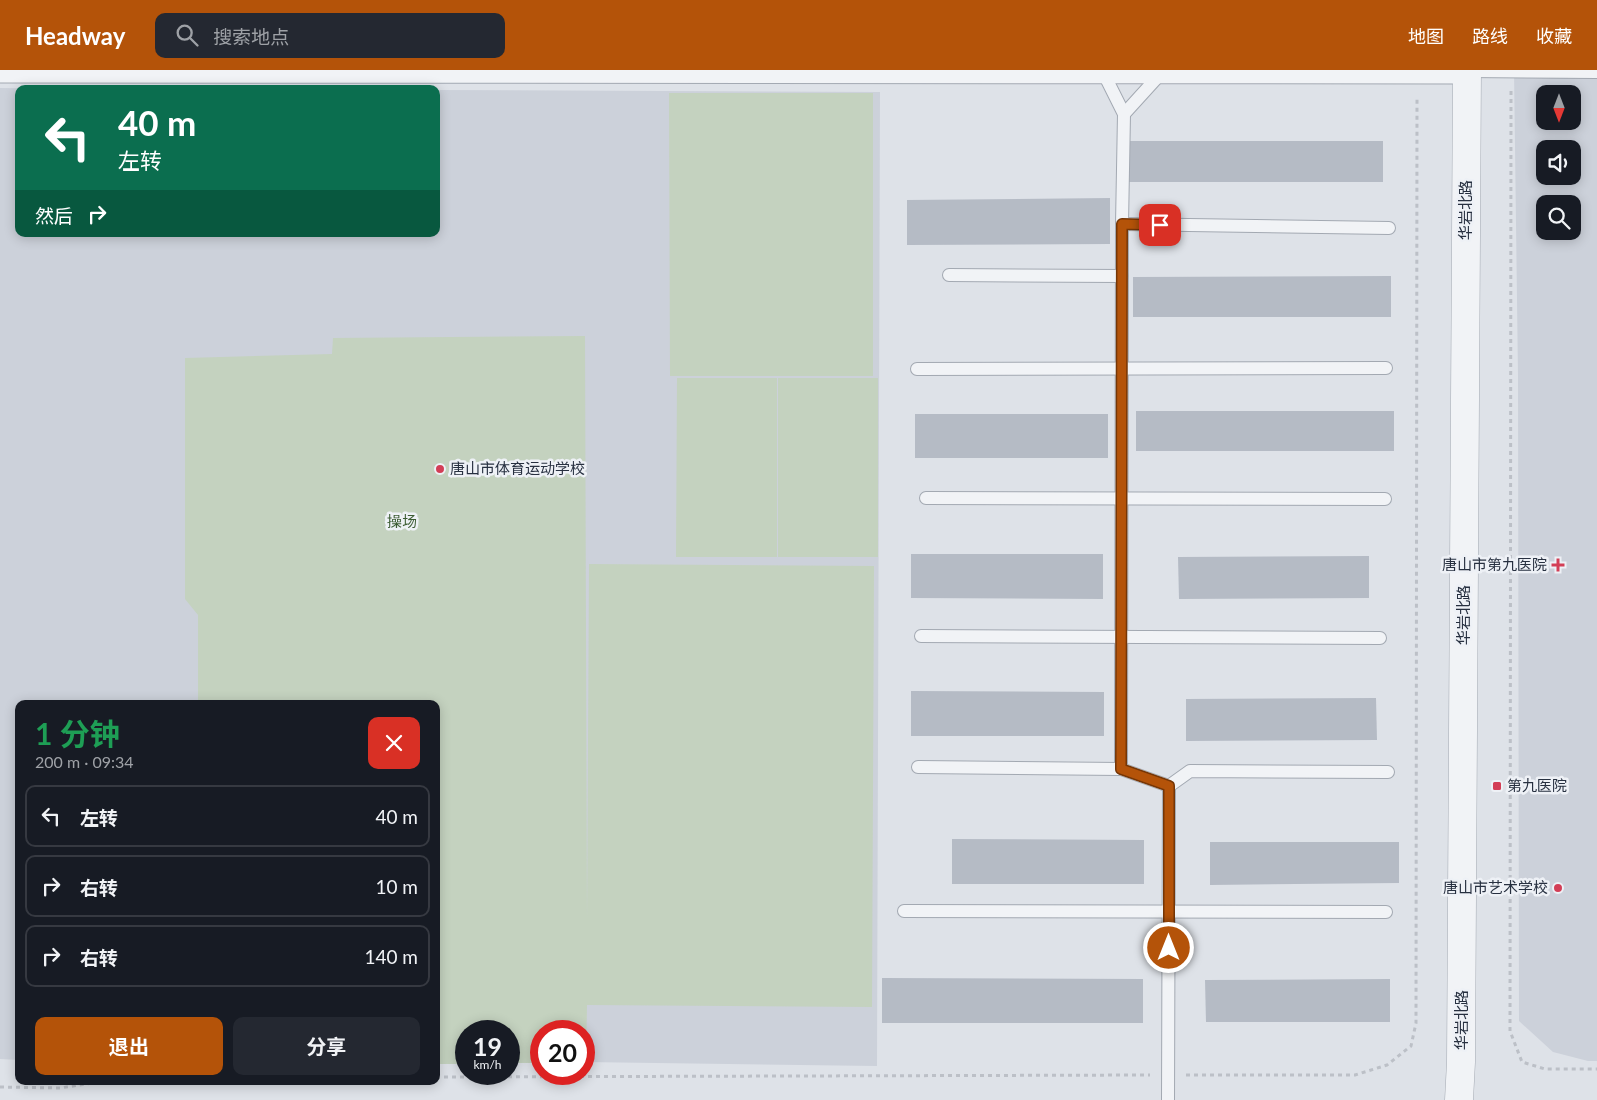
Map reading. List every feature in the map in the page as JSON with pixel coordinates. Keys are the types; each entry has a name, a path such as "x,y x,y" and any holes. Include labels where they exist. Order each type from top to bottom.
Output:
{"street":[{"path":"0,70 1467,70"},
{"name":"华岩北路","path":"1459,1100 1461,1052 1467,70"}],"lane":[{"path":"1102,70 1124,114 1121,369 1121,769"},
{"path":"1124,114 1164,70"},
{"path":"1467,70 1597,72"},
{"path":"1122,224 1389,228"},
{"path":"949,275 1122,276"},
{"path":"917,369 1386,368"},
{"path":"926,498 1384,499"},
{"path":"921,636 1380,638"},
{"path":"918,767 1121,769 1169,786"},
{"path":"1169,786 1190,771 1388,772"},
{"path":"1168,1100 1169,786"},
{"path":"904,911 1386,912"}],"path":[{"path":"440,1077 1355,1075 1386,1065 1411,1046 1416,1023 1417,71"},
{"path":"1511,72 1510,1031 1522,1062 1545,1069 1597,1070"},
{"path":"0,1087 60,1088 79,1085"}],"shaded area":[{"path":"1514,70 1597,70 1597,1061 1588,1061 1553,1052 1519,1021 1518,375"},
{"name":"唐山市体育运动学校","path":"0,88 15,88 15,237 440,237 440,90 880,92 877,1066 595,1062 595,1020 530,1020 530,1063 520,1063 520,1020 455,1020 455,1064 440,1064 440,700 15,700 15,1060 0,1059"}],"green space":[{"path":"669,93 873,93 873,376 670,376"},
{"name":"操场","path":"585,336 587,922 589,564 874,566 872,1007 587,1005 587,1020 530,1020 530,1063 520,1063 520,1020 455,1020 455,1064 440,1064 440,700 198,700 198,615 185,599 185,358 332,354 333,338"},
{"path":"677,378 777,378 777,557 676,557"},
{"path":"778,378 878,378 878,557 778,557"}],"building":[{"path":"1125,141 1383,141 1383,182 1125,182"},
{"path":"1110,198 1110,244 907,245 907,200"},
{"path":"1391,276 1391,317 1133,317 1133,277"},
{"path":"1136,411 1394,411 1394,451 1136,451"},
{"path":"915,414 1108,414 1108,458 915,458"},
{"path":"911,554 1103,554 1103,599 911,598"},
{"path":"1369,556 1369,598 1179,599 1178,557"},
{"path":"911,691 1104,692 1104,736 911,736"},
{"path":"1376,698 1377,740 1186,741 1186,699"},
{"path":"952,839 1144,840 1144,884 952,884"},
{"path":"1210,842 1399,842 1399,883 1210,885"},
{"path":"882,978 1143,979 1143,1023 882,1023"},
{"path":"1390,979 1390,1022 1206,1022 1205,980"}],"place":[{"name":"唐山市体育运动学校","path":"440,469"},
{"name":"唐山市第九医院","path":"1558,565"},
{"name":"第九医院","path":"1497,786"},
{"name":"唐山市艺术学校","path":"1558,888"}],"route":[{"path":"1160,225 1122,224 1121,769 1169,786 1169,948"}]}
